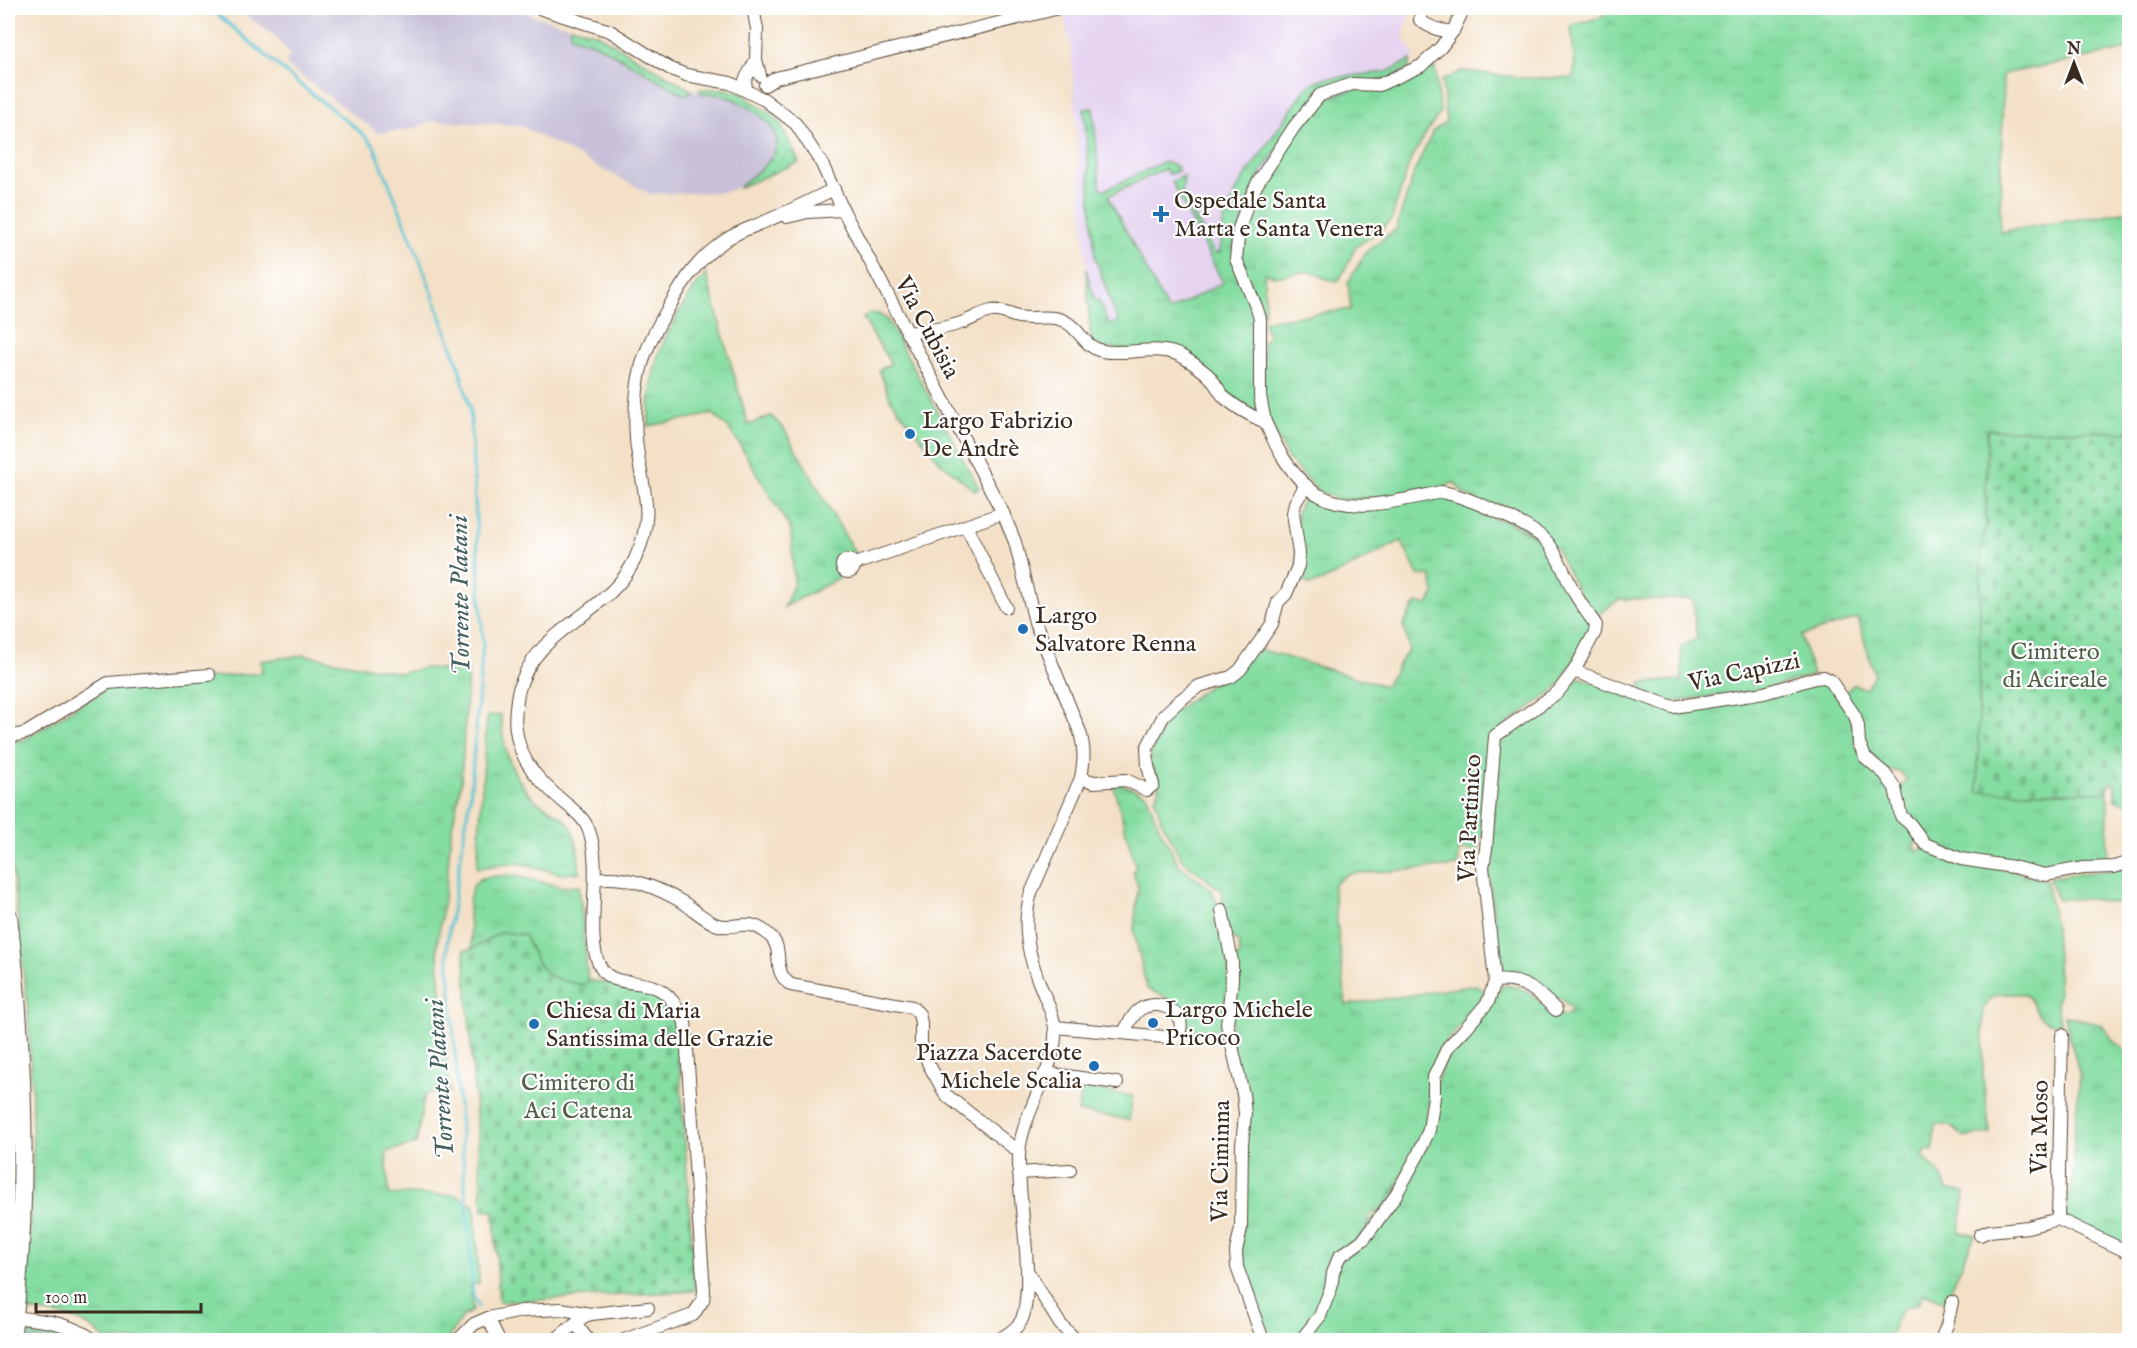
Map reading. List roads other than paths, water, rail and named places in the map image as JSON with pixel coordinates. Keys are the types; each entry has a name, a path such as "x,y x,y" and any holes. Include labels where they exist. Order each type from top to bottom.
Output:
{"highway":[{"path":"8,916 19,1037 22,1132 19,1252 11,1341"}],"street":[{"path":"539,8 610,31 669,68 686,75 756,83 1055,9"},
{"path":"753,8 757,29 756,83"},
{"path":"1422,8 1420,20 1424,23 1446,32 1453,31"},
{"path":"1464,8 1453,31 1441,47 1421,66 1379,85 1352,84 1320,94 1294,127 1257,184 1239,229 1236,259 1260,320 1260,396 1265,422 1283,458 1306,485 1318,495 1336,502 1369,505 1441,492 1452,493 1467,498 1536,533 1548,542 1575,593 1596,625 1595,632 1574,671"},
{"name":"Via Cubisia","path":"756,83 796,124 822,164 843,210 1003,513 1015,542 1035,622 1080,732 1084,748 1081,778 1027,907 1028,952 1055,1027"},
{"path":"624,1341 693,1315 703,1300 688,1038 685,1022 678,1008 665,993 654,987 610,977 602,971 596,951 594,929 596,879 594,852 589,831 582,818 538,779 522,754 515,728 515,711 520,687 537,653 617,588 635,561 642,544 648,510 636,438 640,372 649,344 686,277 697,263 729,238 834,189"},
{"path":"769,220 808,212 843,210"},
{"path":"907,333 961,324 991,311 1019,317 1059,319 1072,324 1087,343 1095,349 1137,353 1168,350 1183,357 1210,376 1224,397 1253,417 1265,422"},
{"path":"1081,778 1094,782 1126,780 1147,790 1153,785 1148,766 1148,748 1164,716 1199,686 1231,677 1240,670 1272,624 1278,602 1286,594 1298,566 1299,553 1293,513 1295,503 1306,485"},
{"path":"855,564 1003,513"},
{"path":"966,526 1006,607"},
{"name":"Via Capizzi","path":"1574,671 1673,707 1764,693 1824,677 1830,680 1855,716 1859,743 1865,757 1885,774 1895,788 1901,816 1925,844 1961,859 2013,867 2045,875 2084,868 2114,867 2130,862"},
{"name":"Via Partinico","path":"1495,981 1483,867 1495,736 1558,692 1574,671"},
{"path":"13,737 108,682 209,675"},
{"path":"596,879 610,877 626,879 681,902 714,923 723,926 752,924 762,929 776,943 778,969 782,979 791,985 912,1006 921,1023 921,1043 929,1065 946,1095 1019,1152"},
{"name":"Via Ciminna","path":"1222,909 1232,962 1227,1024 1243,1094 1245,1114 1241,1156 1241,1228 1236,1258 1263,1341"},
{"path":"1301,1341 1320,1316 1331,1288 1333,1273 1339,1257 1364,1239 1394,1198 1418,1155 1429,1130 1434,1097 1434,1077 1448,1047 1488,1002 1495,981 1507,980 1535,989 1556,1010"},
{"path":"999,1341 1016,1328 1022,1320 1026,1301 1028,1272 1019,1152 1032,1103 1055,1045 1055,1027 1123,1033"},
{"name":"Via Moso","path":"2058,1219 2062,1035"},
{"path":"1045,1073 1117,1083"},
{"path":"1019,1173 1070,1170"},
{"path":"1980,1235 1989,1231 2028,1227 2058,1219 2130,1253"},
{"path":"1028,1272 1060,1324 1076,1341"},
{"path":"1941,1341 1952,1302"},
{"path":"555,1341 583,1317 591,1314 648,1308"},
{"path":"458,1341 474,1324 488,1318 522,1311 561,1309 591,1314"},
{"path":"22,1318 57,1322 79,1330 94,1341"},
{"path":"488,1318 499,1341"},
{"path":"576,1324 588,1341"}],"waterway":[{"name":"Torrente Platani","path":"210,8 297,82 363,134 374,146 459,366 470,409 483,644 470,797 447,943 473,1294 478,1307"}],"place":[{"name":"Ospedale Santa Marta e Santa Venera","path":"1161,214"},
{"name":"Largo Fabrizio De Andrè","path":"910,434"},
{"name":"Largo Salvatore Renna","path":"1023,629"},
{"name":"Largo Michele Pricoco","path":"1153,1023"},
{"name":"Chiesa di Maria Santissima delle Grazie","path":"534,1024"},
{"name":"Piazza Sacerdote Michele Scalia","path":"1094,1066"}],"park label":[{"name":"Cimitero di Acireale","path":"2055,665"},
{"name":"Cimitero di Aci Catena","path":"578,1096"}]}
